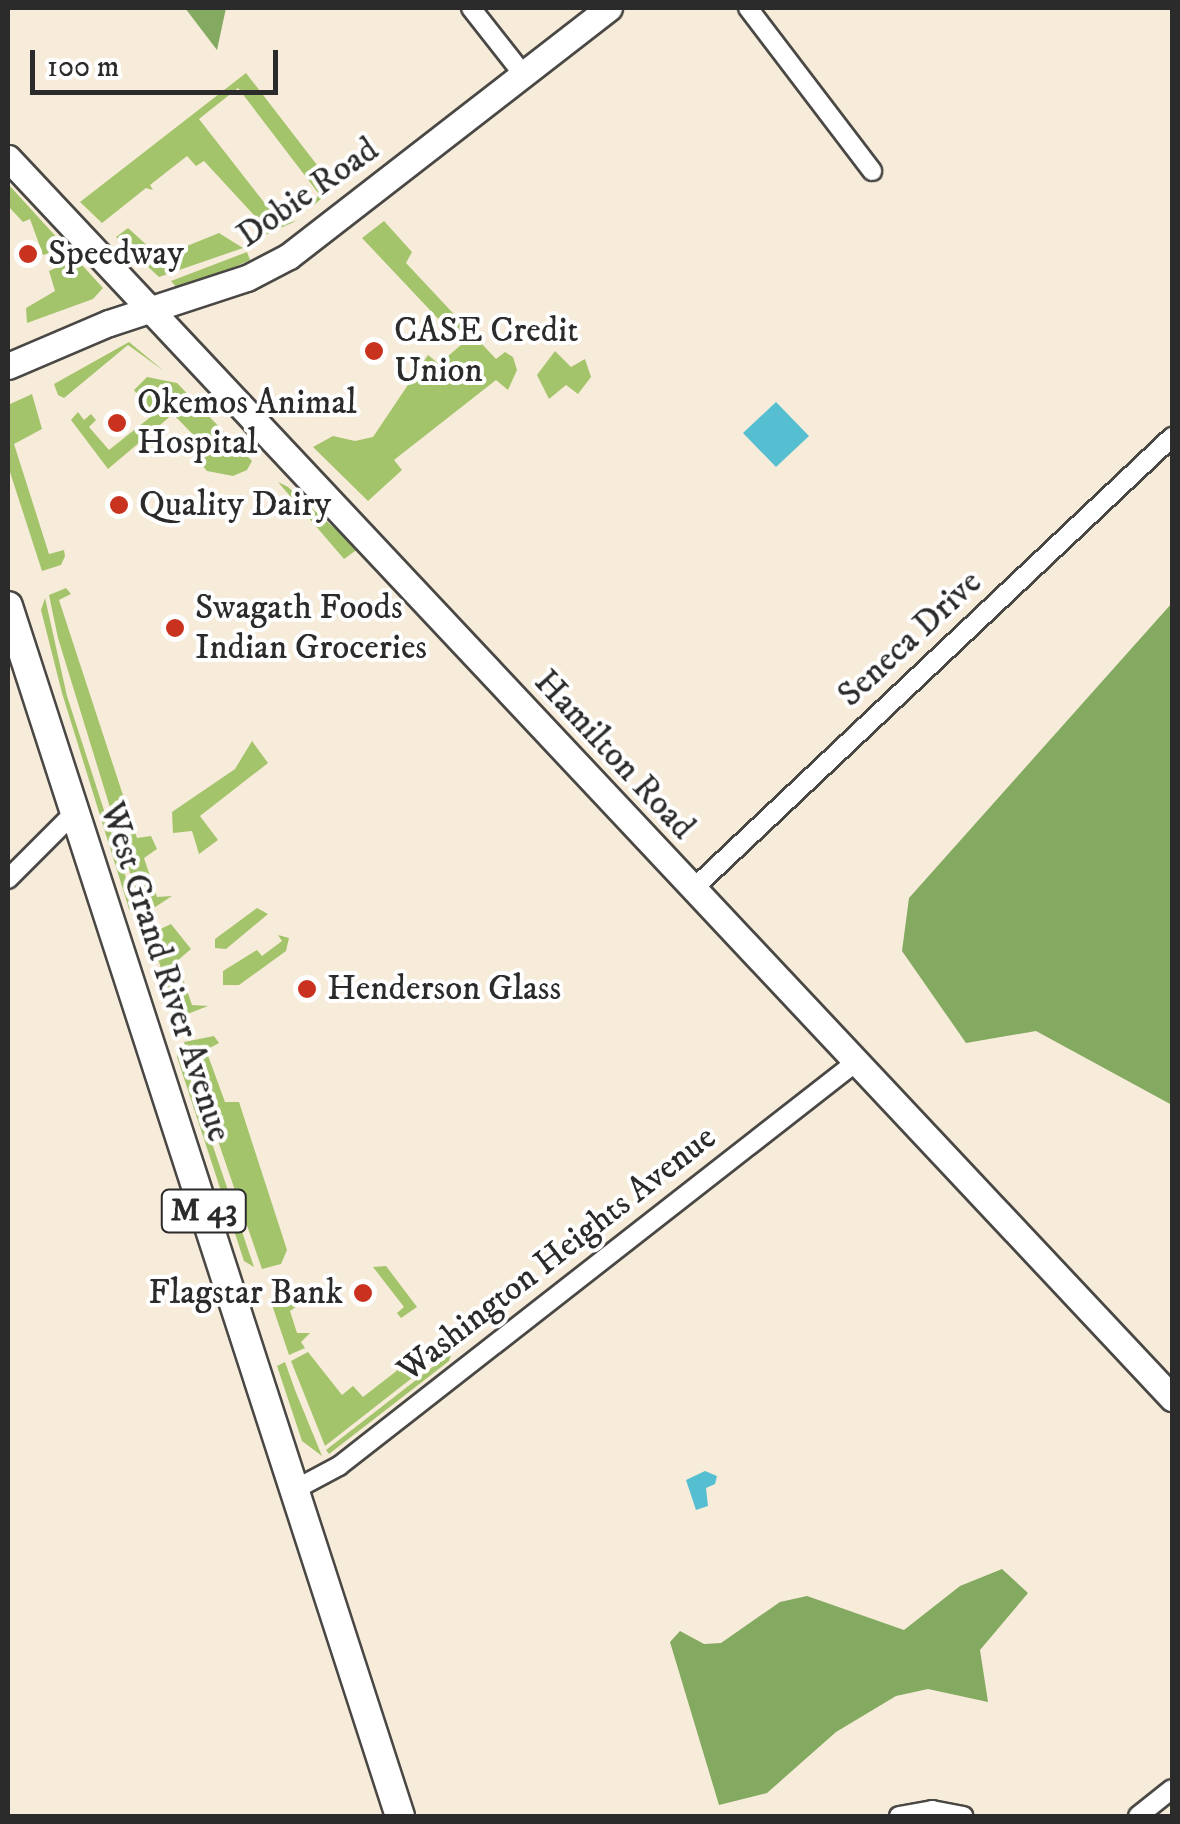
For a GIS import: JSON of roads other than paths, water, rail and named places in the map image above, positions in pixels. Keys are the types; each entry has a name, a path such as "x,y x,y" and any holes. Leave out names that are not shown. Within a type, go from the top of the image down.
{"main road":[{"name":"West Grand River Avenue","path":"8,606 400,1816"}],"street":[{"path":"471,8 523,74"},
{"name":"Dobie Road","path":"8,366 248,278 290,256 609,8"},
{"path":"748,8 872,171"},
{"name":"Hamilton Road","path":"8,158 148,312 1172,1398"},
{"name":"Seneca Drive","path":"692,889 1172,436"},
{"path":"8,879 74,813"},
{"name":"Washington Heights Avenue","path":"294,1490 340,1466 856,1062"},
{"path":"1138,1816 1172,1789"},
{"path":"899,1816 932,1810 963,1816"}],"water":[{"path":"776,402 809,436 776,467 743,433"},
{"path":"705,1471 717,1476 715,1484 706,1488 708,1506 696,1510 686,1480"}],"place":[{"name":"Speedway","path":"28,254"},
{"name":"CASE Credit Union","path":"374,351"},
{"name":"Okemos Animal Hospital","path":"117,423"},
{"name":"Quality Dairy","path":"119,505"},
{"name":"Swagath Foods Indian Groceries","path":"175,628"},
{"name":"Henderson Glass","path":"307,989"},
{"name":"Flagstar Bank","path":"363,1293"}]}
